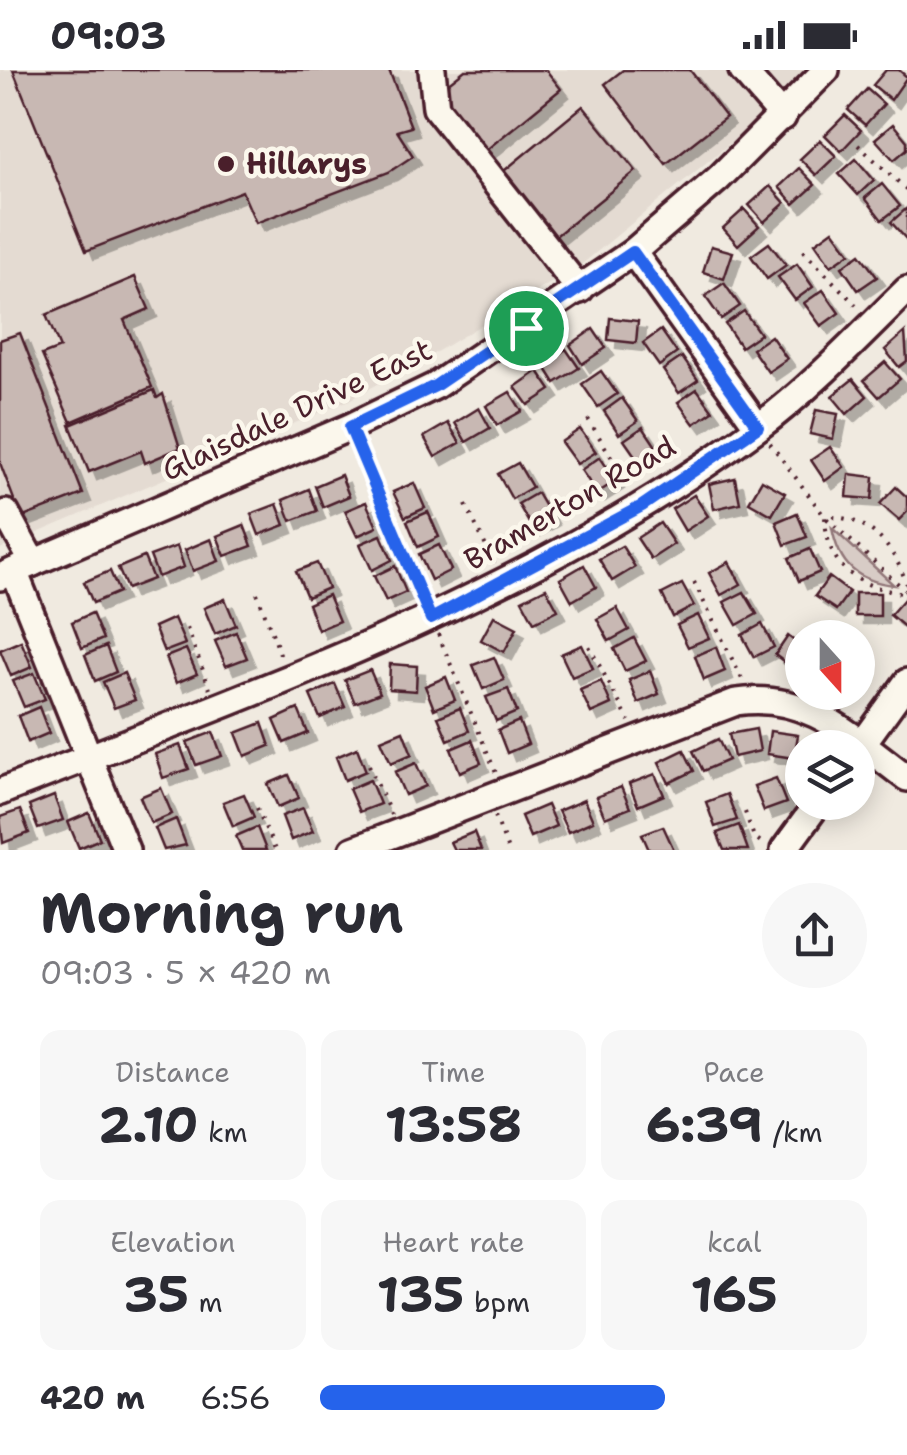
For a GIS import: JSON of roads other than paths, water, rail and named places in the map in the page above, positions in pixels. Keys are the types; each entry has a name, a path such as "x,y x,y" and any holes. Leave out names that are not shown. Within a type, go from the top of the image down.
{"street":[{"path":"432,70 436,108 580,290"},
{"path":"742,70 782,116"},
{"name":"Glaisdale Drive East","path":"16,571 350,427 435,386 633,252 782,116 826,70"},
{"path":"633,252 758,427"},
{"name":"Bramerton Road","path":"0,792 431,619 642,506 758,427 907,290"},
{"path":"6,513 16,571 126,850"},
{"path":"872,730 907,682"},
{"path":"358,849 638,739 752,700 804,706 837,730"},
{"path":"875,757 907,778"},
{"path":"784,850 806,820"}],"place":[{"name":"Hillarys","path":"226,164"}]}
